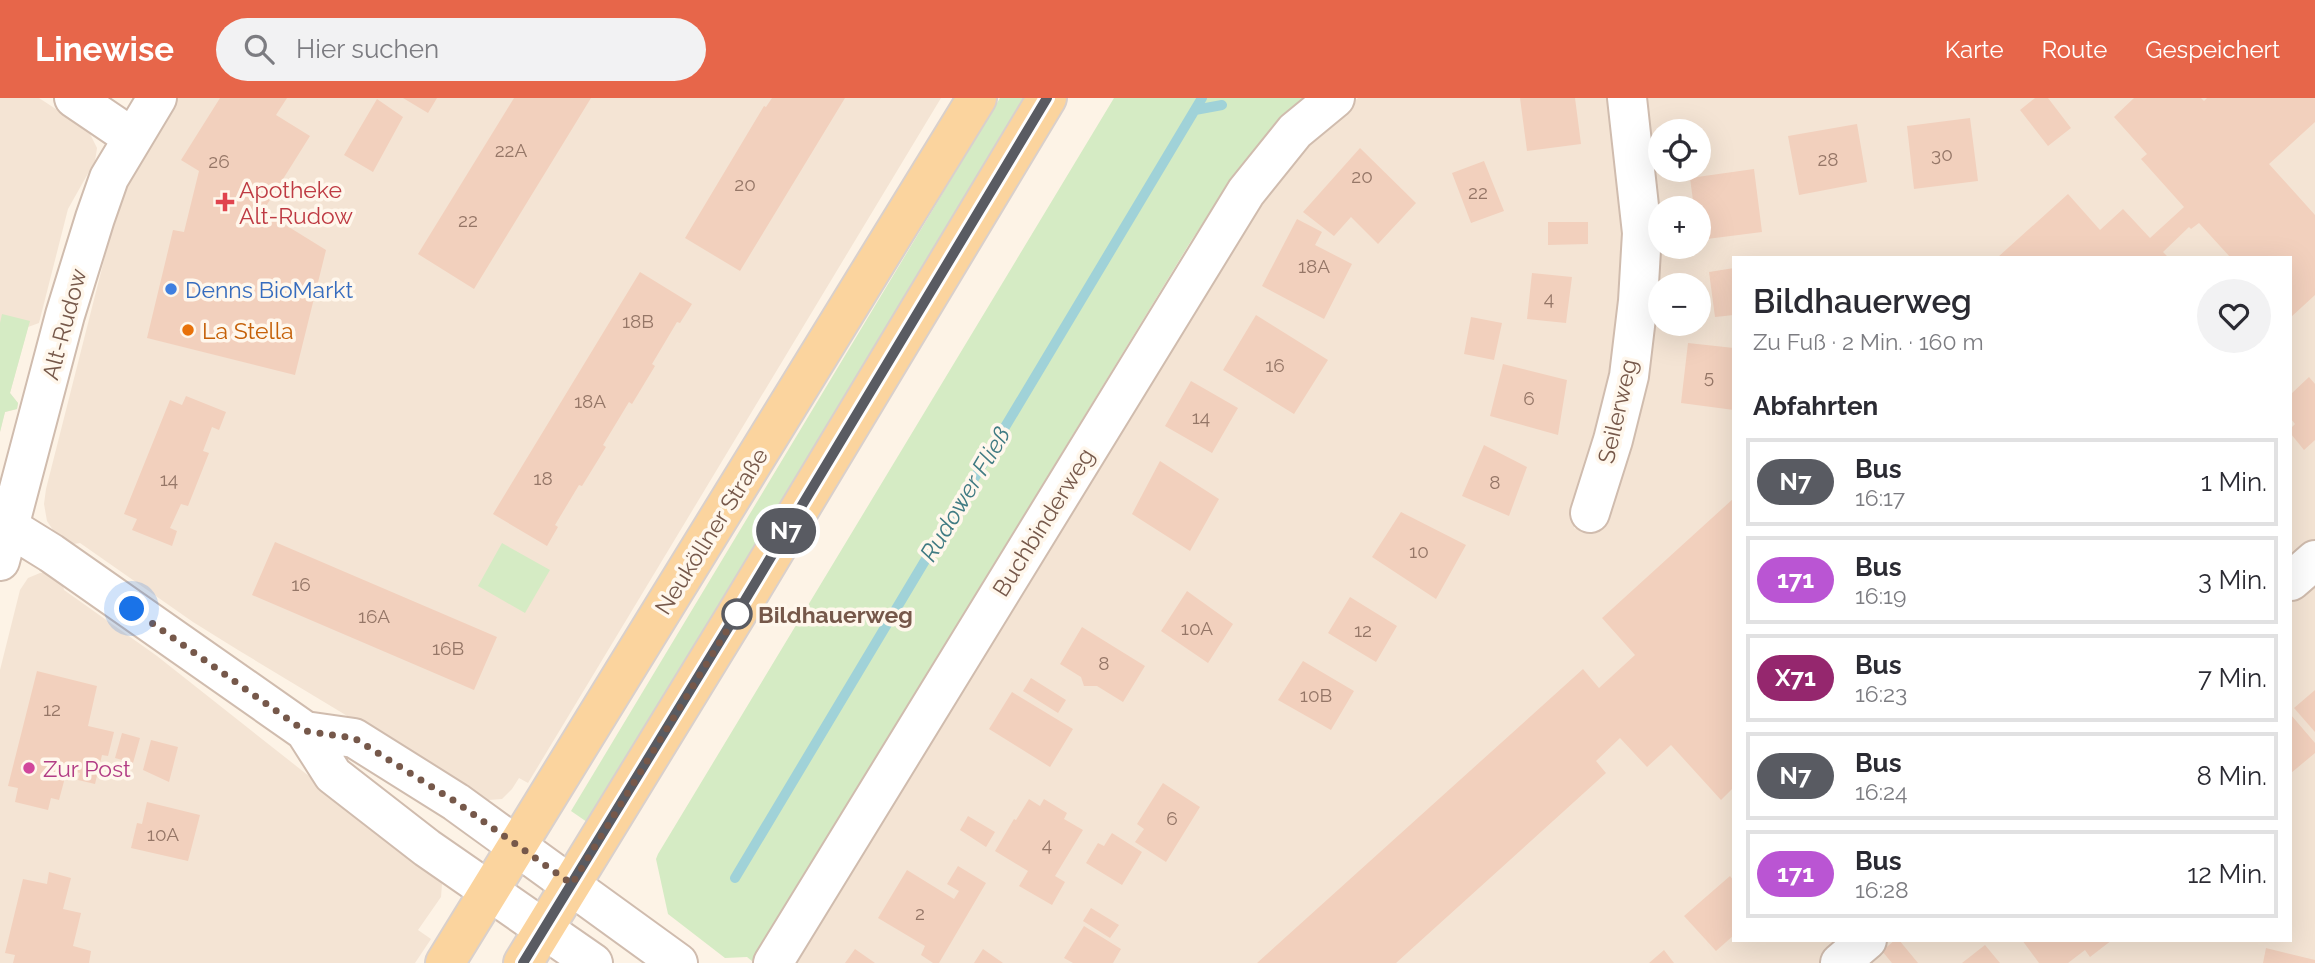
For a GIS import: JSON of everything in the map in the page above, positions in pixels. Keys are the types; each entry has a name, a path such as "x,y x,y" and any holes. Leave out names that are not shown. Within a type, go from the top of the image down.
{"main road":[{"name":"Neuköllner Straße","path":"445,963 977,98"},
{"path":"523,963 1047,98"}],"street":[{"path":"74,98 134,138"},
{"name":"Alt-Rudow","path":"3,538 65,315 109,178 158,98"},
{"name":"Buchbinderweg","path":"773,963 1246,192 1296,131 1335,98"},
{"name":"Seilerweg","path":"1590,513 1613,440 1629,376 1638,301 1642,233 1627,98"},
{"path":"3,538 64,561 305,731 333,775 426,848 593,963"},
{"path":"2292,579 2315,560"},
{"path":"305,731 354,738 456,802 678,963"},
{"path":"1840,963 1865,942"}],"shaded area":[{"path":"0,98 39,98 88,130 97,148 95,161 68,209 39,323 28,327 10,393 18,403 17,409 5,412 0,432"},
{"path":"174,98 941,98 528,783 519,778 502,799 488,800 480,796 238,650 80,543 67,545 47,521 44,504 46,489 121,193"},
{"path":"1358,98 1617,98 1635,234 1625,349 1616,395 1598,462 1574,528 1590,534 1634,394 1643,346 1649,259 1711,259 1711,196 1648,196 1648,241 1636,118 1637,98 2315,98 2315,547 2292,567 2292,256 1732,256 1732,942 1851,942 1826,963 791,963 1245,218 1315,136"},
{"path":"40,573 61,577 64,590 157,656 438,878 442,884 441,897 418,930 431,939 415,963 0,963 0,670 20,590 28,578"},
{"path":"2315,574 2315,963 1856,963 1882,942 2292,942 2292,593"}],"green space":[{"path":"1000,98 1026,98 587,822 571,811"},
{"path":"1114,98 1306,98 1228,185 1191,241 752,961 747,957 725,958 668,914 656,859 658,854"},
{"path":"2,314 30,321 10,393 18,403 17,409 5,412 0,432 0,323"},
{"path":"502,543 550,570 525,613 478,586"}],"building":[{"path":"220,98 287,98 276,115 310,136 263,211 326,250 295,375 147,338 173,230 184,232 199,171 181,160"},
{"path":"403,98 437,98 428,113"},
{"path":"514,98 591,98 474,289 418,254"},
{"path":"772,98 845,98 740,271 685,238 764,106 766,107"},
{"path":"1520,98 1575,98 1581,144 1527,151"},
{"path":"2035,98 2048,98 2071,128 2048,146 2020,110"},
{"path":"2134,98 2201,98 2204,101 2207,98 2315,98 2315,122 2269,164 2315,215 2315,295 2292,316 2292,256 2229,256 2199,223 2191,229 2189,227 2163,252 2167,256 1999,256 2068,194 2100,230 2123,209 2150,238 2184,207 2141,159 2147,154 2114,117"},
{"path":"377,99 403,117 373,172 344,155"},
{"path":"1970,118 1978,181 1914,189 1907,126"},
{"path":"1857,124 1867,182 1799,195 1788,136"},
{"path":"1360,148 1416,203 1378,244 1351,217 1334,236 1303,212"},
{"path":"1484,161 1504,211 1471,223 1452,173"},
{"path":"1754,169 1762,232 1711,238 1711,196 1692,196 1691,182 1711,182 1711,175"},
{"path":"1297,219 1322,232 1315,245 1352,264 1324,319 1262,286"},
{"path":"1548,222 1588,222 1588,244 1548,245"},
{"path":"1732,268 1732,315 1715,317 1709,273"},
{"path":"640,272 692,304 680,323 677,322 652,364 655,366 632,404 629,402 603,445 606,447 555,525 558,527 547,546 493,514"},
{"path":"1532,273 1572,277 1566,323 1527,319"},
{"path":"1256,315 1328,360 1294,414 1223,370"},
{"path":"1471,317 1502,323 1494,360 1464,354"},
{"path":"1688,343 1732,348 1732,410 1681,403"},
{"path":"1503,364 1567,380 1558,435 1490,416"},
{"path":"2309,377 2315,384 2315,440 2304,450 2292,435 2292,427 2295,424 2292,420 2292,393"},
{"path":"1191,381 1238,408 1212,453 1165,426"},
{"path":"186,396 226,412 219,430 212,427 203,451 209,453 188,506 181,504 170,528 177,531 172,546 132,530 137,519 124,514 170,400 182,405"},
{"path":"1484,445 1527,467 1509,516 1462,496"},
{"path":"1160,461 1219,499 1190,551 1132,514"},
{"path":"1732,500 1732,789 1721,800 1671,745 1647,767 1620,738 1596,761 1606,773 1396,963 1257,963 1583,669 1599,688 1635,655 1602,618"},
{"path":"1401,512 1466,545 1436,599 1372,557"},
{"path":"275,542 497,637 474,690 252,595"},
{"path":"1187,591 1233,624 1208,663 1161,631"},
{"path":"1350,597 1397,626 1376,662 1328,633"},
{"path":"1082,627 1145,666 1123,702 1097,686 1084,686 1081,677 1060,664"},
{"path":"1303,661 1354,691 1331,730 1278,700"},
{"path":"37,671 97,686 88,726 114,732 108,756 102,755 95,784 78,780 80,773 67,770 59,800 51,798 48,810 15,802 18,788 8,786"},
{"path":"1031,678 1066,700 1058,713 1023,691"},
{"path":"2315,690 2315,732 2294,708"},
{"path":"1012,692 1073,729 1050,767 989,729"},
{"path":"2292,716 2315,743 2315,753 2292,772"},
{"path":"122,733 140,738 133,763 115,758"},
{"path":"151,740 178,747 169,782 143,770"},
{"path":"1163,783 1200,807 1166,862 1135,842 1144,829 1137,824"},
{"path":"1029,799 1040,806 1044,799 1067,813 1064,819 1083,830 1055,876 1065,882 1052,905 1019,886 1028,871 995,851"},
{"path":"147,802 200,815 188,861 131,848 137,823 142,824"},
{"path":"968,816 995,832 986,847 960,830"},
{"path":"1112,833 1142,852 1122,885 1086,863 1098,843 1104,846"},
{"path":"958,866 986,883 939,963 933,963 921,955 925,946 878,918 907,870 954,899 959,891 947,884"},
{"path":"49,872 71,878 63,909 81,913 73,946 91,951 89,963 13,963 15,955 5,953 23,879 47,884"},
{"path":"1730,876 1732,937 1716,951 1684,916"},
{"path":"1091,908 1119,925 1110,938 1083,921"},
{"path":"1084,926 1121,949 1113,963 1073,963 1064,958"},
{"path":"1893,942 1901,942 1918,963 1892,963 1882,951"},
{"path":"2023,942 2109,942 2090,957 2085,950 2068,963 2039,963"},
{"path":"1985,945 2000,963 1962,963"},
{"path":"2266,948 2315,960 2315,963 2263,963"},
{"path":"855,949 875,963 845,963"},
{"path":"983,949 1003,963 974,963"},
{"path":"1664,950 1674,963 1649,963"}],"waterway":[{"name":"Rudower Fließ","path":"735,878 1202,98"},
{"name":"Rudower Fließ","path":"1195,110 1222,105"}],"bus line":[{"name":"N7","path":"523,963 1047,98"}],"place":[{"name":"Apotheke Alt-Rudow","path":"225,202"},
{"name":"Denns BioMarkt","path":"171,289"},
{"name":"La Stella","path":"188,330"},
{"name":"Bildhauerweg","path":"737,614"},
{"name":"Zur Post","path":"29,768"}],"route":[{"path":"132,609 305,731 354,738 456,802 572,884 737,614"}]}
